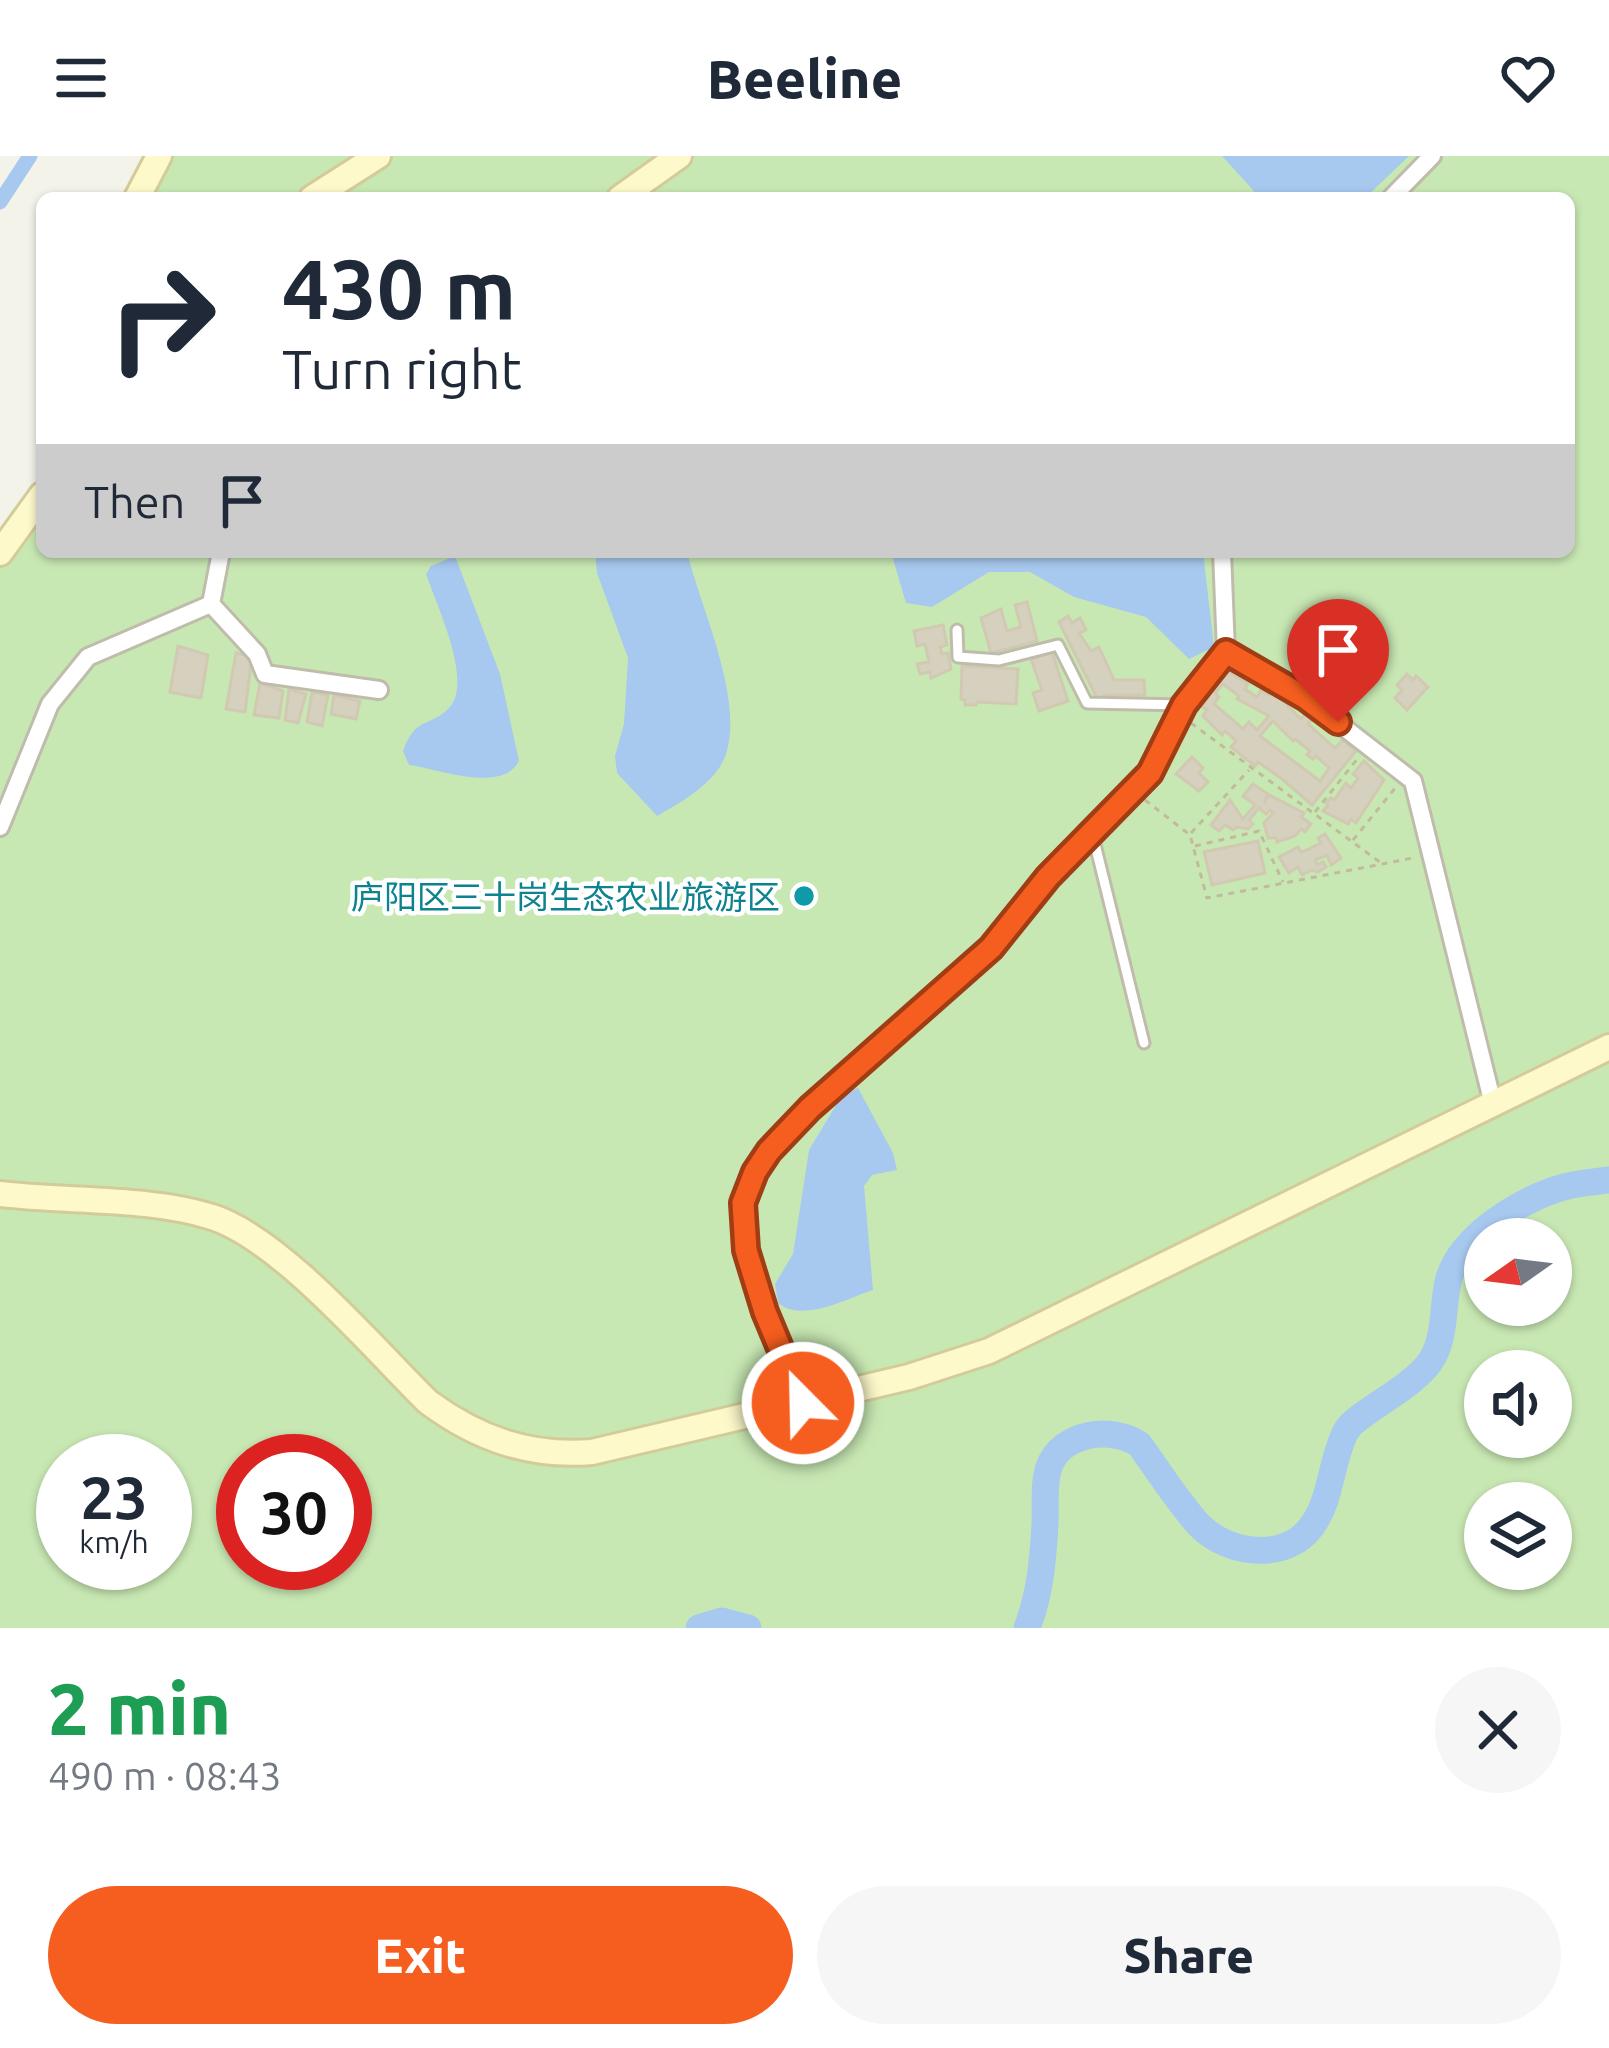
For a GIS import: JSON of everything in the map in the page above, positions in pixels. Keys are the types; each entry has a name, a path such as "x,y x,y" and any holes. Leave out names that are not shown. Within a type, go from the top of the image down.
{"street":[{"path":"140,192 159,156"},
{"path":"321,192 377,156"},
{"path":"628,192 679,156"},
{"path":"1397,192 1432,156"},
{"path":"0,553 36,502"},
{"path":"211,604 220,558"},
{"path":"803,1403 765,1312 746,1250 743,1203 748,1184 781,1138 991,948 1048,877 1163,754 1182,710 1226,652 1222,558"},
{"path":"211,604 256,654 265,674 379,690"},
{"path":"0,827 50,704 88,657 211,604"},
{"path":"1226,652 1306,698 1406,774 1417,790 1493,1104"},
{"path":"0,1194 173,1208 231,1224 280,1257 428,1402 472,1432 544,1453 592,1453 909,1377 989,1351 1609,1047"}],"lane":[{"path":"957,630 958,657 1000,660 1058,645 1087,703 1182,710"},
{"path":"1092,832 1144,1043"}],"path":[{"path":"1182,710 1383,864"},
{"path":"1314,813 1369,745"},
{"path":"1190,835 1251,767"},
{"path":"1352,841 1406,774"},
{"path":"1133,791 1190,835 1208,898 1432,854"},
{"path":"1193,846 1259,831 1283,884"}],"green space":[{"name":"庐阳区三十岗生态农业旅游区","path":"159,156 1609,156 1609,1628 0,1628 0,553 36,503 36,558 1575,558 1575,192 140,192"}],"water":[{"path":"1222,156 1409,156 1371,192 1253,190"},
{"path":"456,558 500,674 519,761 499,776 469,777 409,765 403,751 413,732 442,714 456,696 451,642 426,574 431,566"},
{"path":"596,558 689,558 725,681 730,732 721,764 698,790 657,816 617,773 615,756 624,724 628,658"},
{"path":"893,558 1204,558 1214,647 1189,659 1146,617 1074,597 1030,572 989,572 932,607 906,603"},
{"path":"858,1088 893,1153 897,1170 872,1175 864,1186 873,1290 812,1310 788,1309 778,1303 775,1284 793,1254 809,1150 841,1097"}],"building":[{"path":"1027,602 1037,641 991,653 981,618 1001,609 1007,631 1021,627 1015,605"},
{"path":"1068,616 1072,623 1080,618 1086,630 1079,633 1091,651 1099,647 1114,680 1144,680 1145,695 1106,695 1098,700 1059,622"},
{"path":"943,625 947,645 940,647 942,654 948,653 951,669 931,678 930,672 920,674 917,664 929,662 925,644 917,646 914,631"},
{"path":"178,646 208,655 201,698 170,692"},
{"path":"1052,652 1068,701 1039,711 1033,693 1042,690 1031,659"},
{"path":"236,653 252,656 245,712 226,709"},
{"path":"962,666 1018,669 1016,704 965,705"},
{"path":"1222,667 1248,684 1245,689 1257,697 1261,690 1289,701 1287,705 1301,719 1308,710 1315,716 1308,724 1335,748 1343,740 1356,751 1312,805 1282,779 1231,747 1236,741 1225,731 1222,735 1203,716 1207,710 1195,701","holes":["1223,684 1237,699 1269,716 1257,730 1249,722 1243,729 1214,704 1219,697 1215,693","1273,721 1310,751 1307,755 1316,756 1329,768 1320,781 1260,736"]},
{"path":"1407,674 1428,687 1407,710 1395,698 1402,690 1397,685"},
{"path":"260,683 283,691 279,718 254,715"},
{"path":"289,689 306,694 298,723 285,720"},
{"path":"312,692 328,695 322,726 307,722"},
{"path":"334,695 360,701 356,719 331,714"},
{"path":"1192,757 1208,782 1199,791 1176,774"},
{"path":"1364,761 1384,780 1356,823 1351,819 1348,824 1323,811 1346,783 1351,788 1358,778 1353,774"},
{"path":"1253,784 1268,794 1264,803 1269,795 1304,813 1301,817 1311,824 1305,832 1301,829 1277,842 1268,838 1264,823 1273,813 1259,808 1248,829 1225,825 1219,831 1211,825 1230,800 1243,819 1255,805 1243,796"},
{"path":"1325,834 1341,858 1331,865 1327,855 1315,860 1326,867 1318,872 1302,875 1298,867 1289,873 1279,857 1321,843 1318,838"},
{"path":"1258,841 1265,873 1212,885 1204,852"}],"waterway":[{"path":"0,202 30,156"},
{"path":"1027,1628 1042,1564 1047,1474 1065,1446 1102,1434 1128,1438 1139,1444 1183,1506 1211,1535 1241,1548 1287,1545 1301,1538 1319,1515 1346,1431 1430,1362 1441,1333 1448,1282 1464,1250 1494,1222 1530,1200 1569,1186 1609,1180"},
{"path":"699,1628 722,1621 748,1628"}],"place":[{"name":"庐阳区三十岗生态农业旅游区","path":"804,896"}],"route":[{"path":"803,1403 765,1312 742,1223 748,1184 769,1151 810,1108 991,948 1048,877 1150,773 1184,705 1226,652 1338,722"}]}
